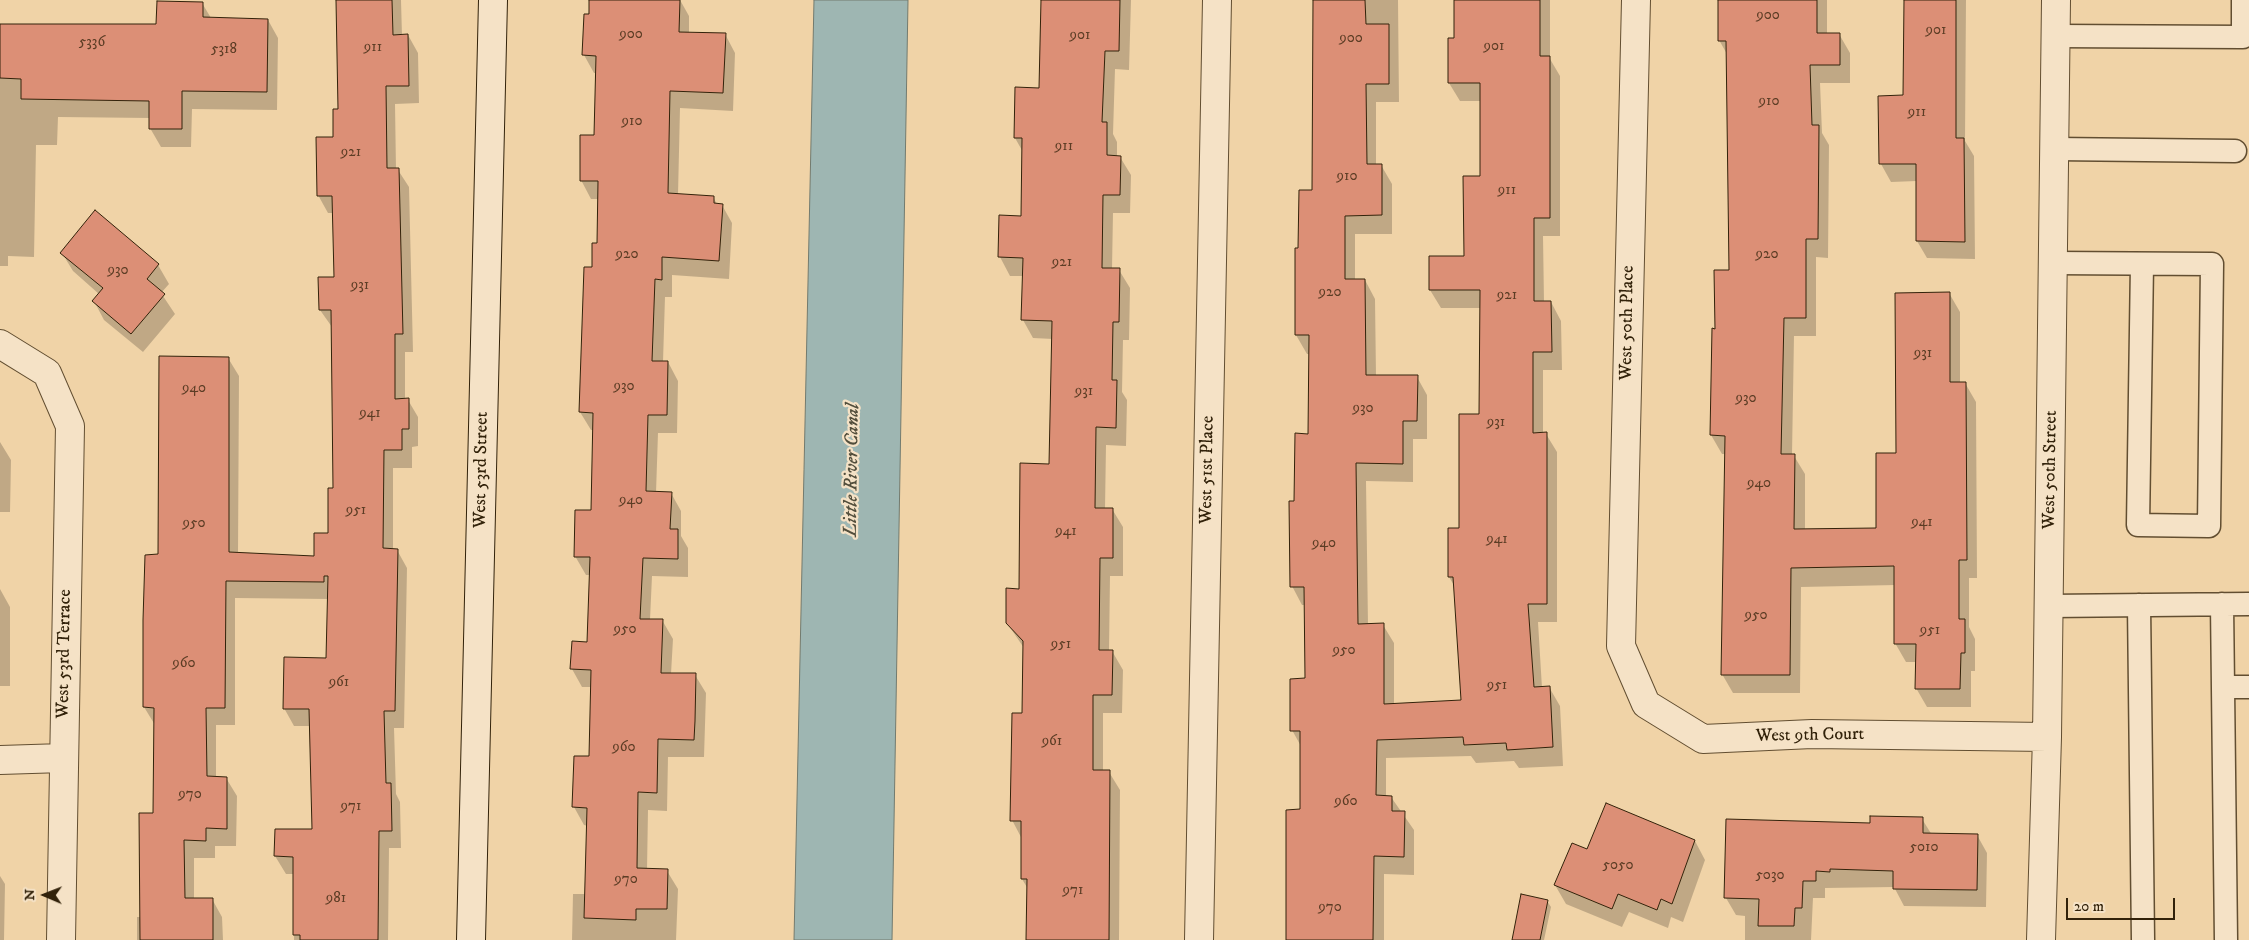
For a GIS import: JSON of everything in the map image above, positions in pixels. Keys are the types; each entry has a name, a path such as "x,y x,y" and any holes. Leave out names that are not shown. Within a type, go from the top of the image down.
{"street":[{"name":"West 53rd Street","path":"471,940 493,0"},
{"name":"West 51st Place","path":"1199,940 1217,0"},
{"name":"West 50th Place","path":"1621,646 1636,0"},
{"name":"West 50th Street","path":"2041,940 2047,737 2056,0"},
{"name":"West 53rd Terrace","path":"0,344 47,373 70,426 61,940"},
{"name":"West 9th Court","path":"1621,646 1646,704 1703,739 1812,734 2047,737"},
{"path":"0,760 64,758"}],"lane":[{"path":"2056,36 2243,37 2243,0"},
{"path":"2055,149 2235,151"},
{"path":"2053,263 2212,264 2209,526 2138,525 2142,264"},
{"path":"2222,604 2226,940"},
{"path":"2049,606 2249,604"},
{"path":"2139,605 2143,940"},
{"path":"2223,687 2249,687"}],"water":[{"name":"Little River Canal","path":"814,0 908,0 892,940 794,940"}],"building":[{"path":"336,0 392,0 393,35 408,34 409,86 386,86 387,168 399,168 403,334 395,334 395,399 409,398 409,429 402,429 402,450 384,450 383,548 398,549 395,711 384,711 386,783 391,783 392,831 379,831 378,940 300,940 300,935 293,935 293,857 274,856 275,829 312,829 309,709 283,709 284,657 326,658 328,576 324,576 324,582 226,581 225,708 206,708 207,776 227,777 227,829 206,828 206,841 184,840 185,898 213,898 213,940 140,940 139,813 153,813 154,708 143,707 143,620 145,555 158,554 159,356 229,357 229,552 314,556 314,533 328,533 328,488 333,488 331,310 319,310 318,277 334,277 332,196 317,196 316,137 333,137 333,109 338,109"},
{"path":"589,0 680,0 679,32 726,33 723,93 670,91 668,193 714,196 714,203 723,204 719,261 662,257 662,280 655,279 652,361 668,361 667,415 648,415 646,491 672,492 670,529 678,529 678,559 643,558 640,619 663,619 661,673 696,673 695,721 694,740 658,739 657,793 638,792 637,868 668,869 667,909 636,909 636,920 584,918 587,808 572,807 574,756 589,756 591,670 570,669 572,641 587,642 590,557 574,557 575,510 591,510 593,413 579,412 584,267 592,267 592,243 597,243 598,181 580,181 580,135 594,135 596,56 582,55 584,14 589,14"},
{"path":"1041,0 1120,0 1119,51 1105,51 1102,122 1107,122 1107,155 1121,156 1120,195 1103,195 1102,268 1120,268 1119,322 1113,322 1112,380 1117,380 1116,428 1096,427 1095,508 1113,508 1113,558 1100,558 1099,650 1113,650 1112,695 1093,695 1093,770 1110,770 1109,940 1026,940 1027,879 1021,879 1021,821 1010,821 1012,713 1022,713 1023,641 1006,623 1006,588 1019,589 1020,463 1049,464 1052,321 1021,320 1023,258 998,257 999,215 1021,216 1022,138 1014,138 1015,87 1039,88"},
{"path":"1313,0 1365,0 1366,24 1389,24 1389,84 1366,84 1367,164 1382,164 1382,215 1345,216 1345,279 1365,279 1366,375 1418,375 1417,421 1403,421 1403,464 1356,463 1358,624 1384,623 1384,704 1461,700 1453,577 1448,577 1448,528 1459,528 1459,414 1479,414 1480,290 1429,290 1429,256 1464,256 1463,176 1480,176 1480,83 1448,83 1448,38 1454,38 1454,0 1540,0 1540,56 1550,56 1550,218 1534,218 1534,301 1551,301 1552,352 1533,352 1533,433 1547,432 1547,604 1528,604 1534,687 1550,686 1553,747 1507,750 1506,743 1464,745 1463,737 1377,740 1376,795 1392,796 1392,811 1405,811 1404,857 1374,856 1373,940 1286,940 1286,810 1300,809 1300,731 1290,731 1290,679 1305,678 1304,587 1290,587 1289,501 1294,501 1295,433 1308,434 1309,335 1295,335 1295,248 1298,248 1299,190 1312,190"},
{"path":"1718,0 1817,0 1817,33 1840,33 1840,65 1810,65 1812,125 1819,125 1818,239 1806,239 1806,318 1784,318 1781,454 1795,454 1794,529 1876,528 1876,453 1896,453 1895,293 1950,292 1950,382 1966,382 1967,560 1959,560 1959,619 1965,619 1965,653 1961,653 1960,689 1915,689 1916,644 1894,644 1894,566 1791,568 1790,675 1721,675 1725,436 1710,435 1712,328 1715,329 1714,270 1729,270 1726,41 1718,41"},
{"path":"1904,0 1956,0 1956,138 1964,138 1965,242 1916,241 1916,164 1879,164 1878,96 1903,95"},
{"path":"157,1 203,2 203,17 268,19 267,92 182,91 182,129 149,129 149,101 21,99 21,79 0,78 0,24 156,24"},
{"path":"95,210 159,264 147,279 165,294 131,334 92,301 103,288 60,253"},
{"path":"1606,803 1695,840 1672,904 1661,899 1657,910 1618,894 1612,909 1554,885 1572,843 1587,849"},
{"path":"1870,816 1923,817 1923,833 1978,834 1977,890 1893,889 1893,871 1830,869 1830,872 1816,871 1816,881 1803,881 1802,908 1795,908 1794,926 1758,926 1759,899 1724,898 1726,819 1870,823"},
{"path":"1521,894 1548,900 1540,940 1512,940"}]}
